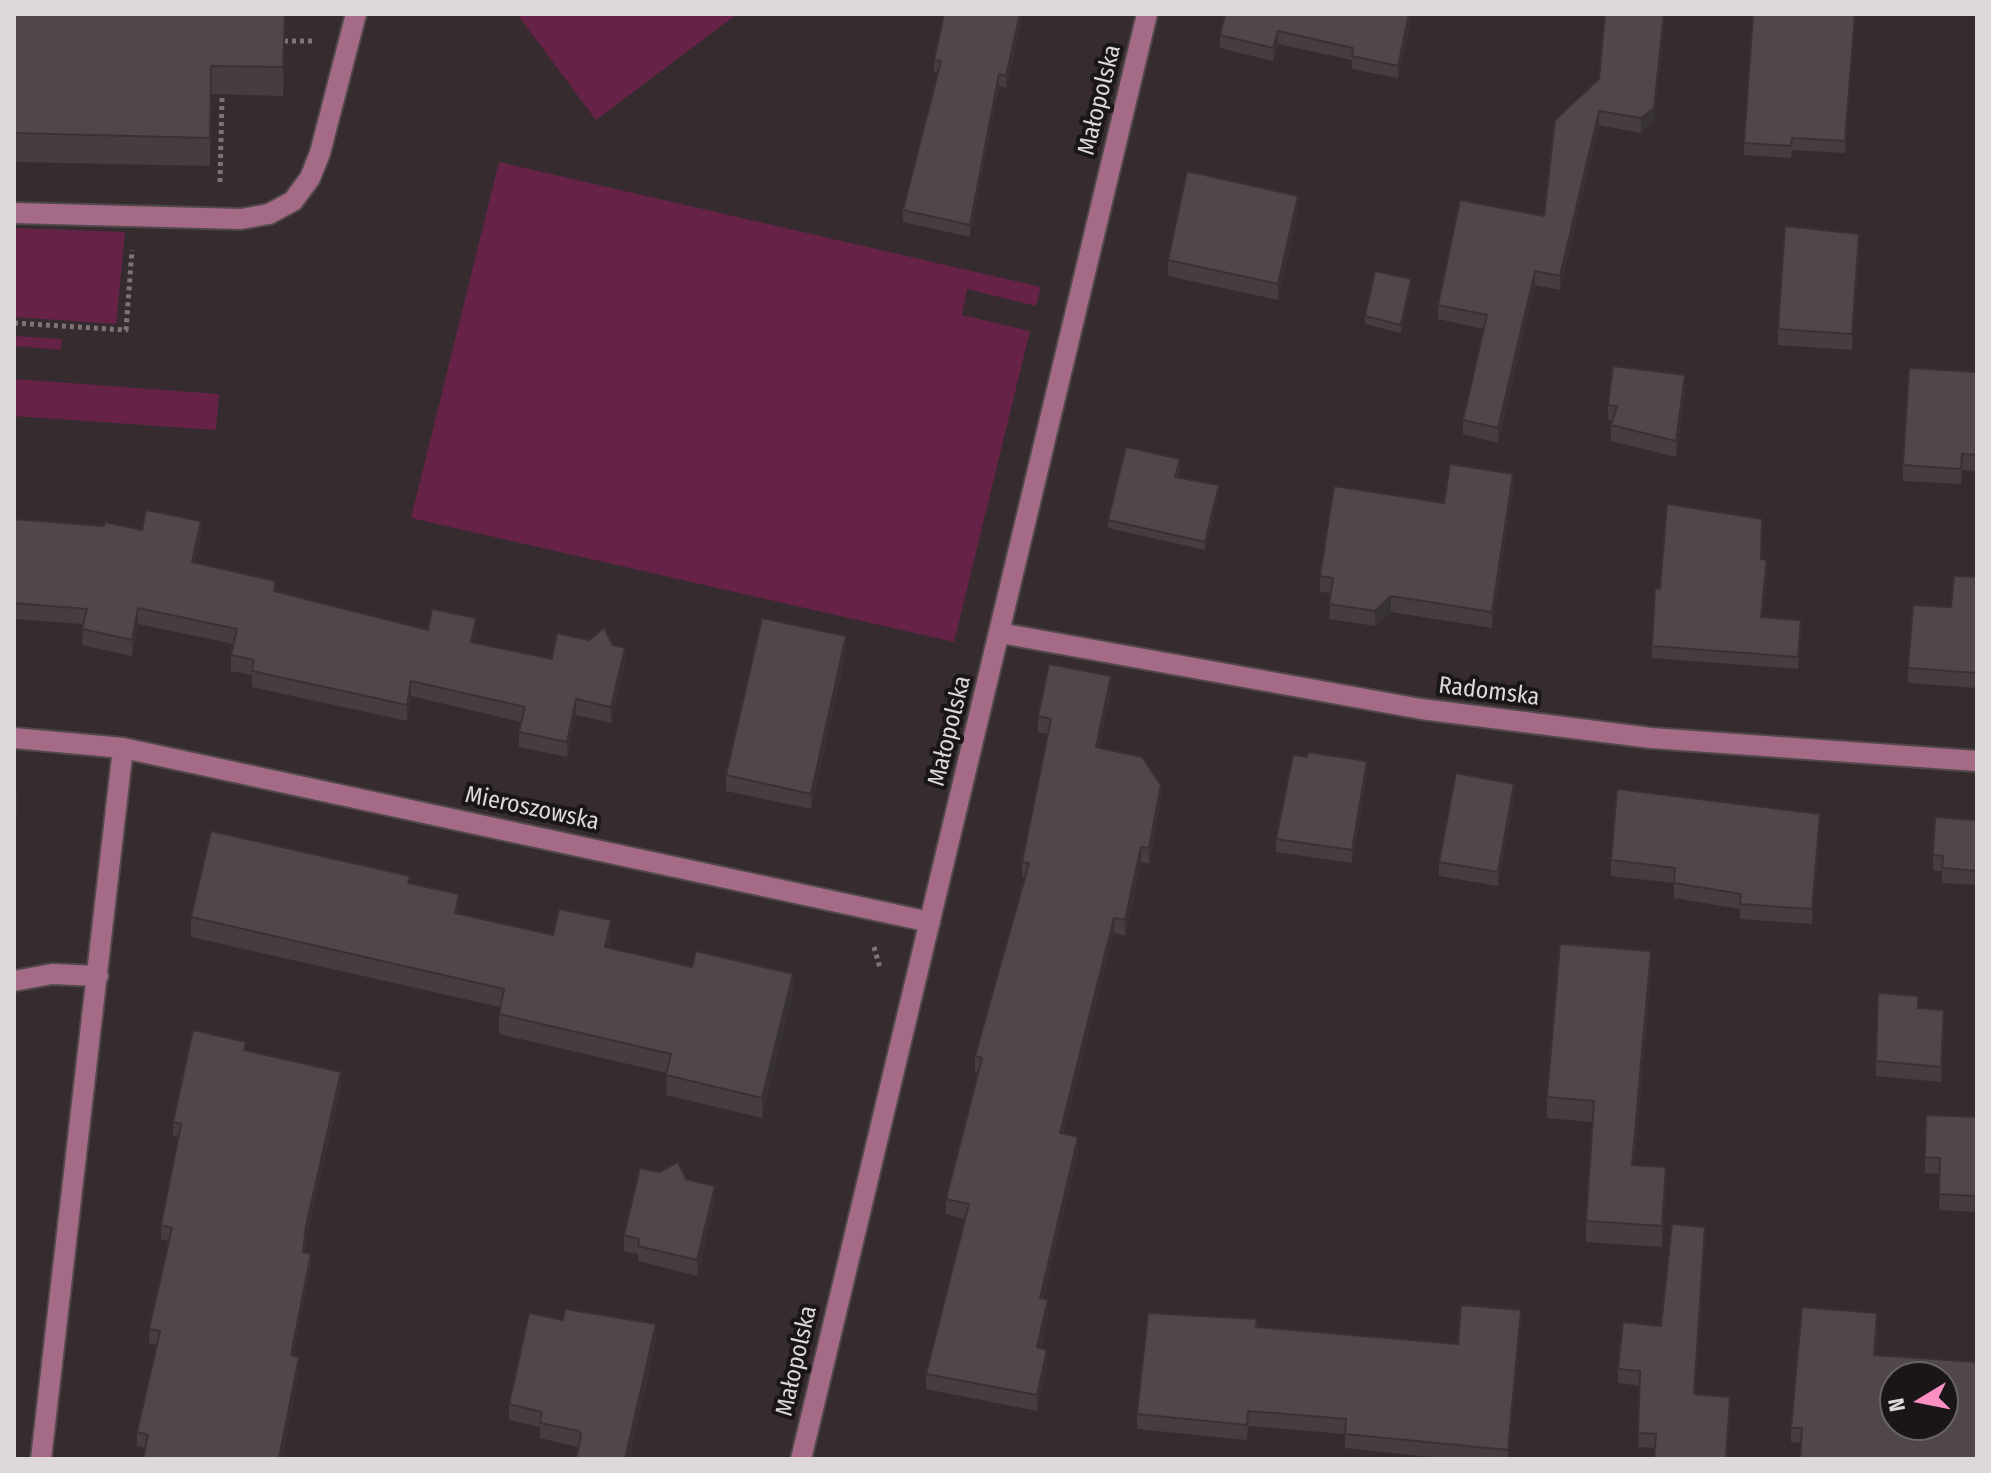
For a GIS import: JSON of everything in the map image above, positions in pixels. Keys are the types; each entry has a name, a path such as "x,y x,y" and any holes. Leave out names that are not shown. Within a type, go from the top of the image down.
{"street":[{"path":"14,213 219,219 269,214 293,201 310,178 356,14"},
{"name":"Małopolska","path":"801,1459 1147,14"},
{"name":"Radomska","path":"1000,633 1451,713 1651,738 1977,761"},
{"name":"Mieroszowska","path":"14,738 123,748 930,922"},
{"path":"41,1459 123,748"},
{"path":"14,981 52,974 98,976"}],"path":[{"path":"219,219 222,98"},
{"path":"14,323 126,330 135,217"}],"shaded area":[{"path":"517,14 737,14 596,120"},
{"path":"499,162 1041,287 1036,306 967,289 962,315 1030,331 954,642 411,518"},
{"path":"14,228 125,232 116,324 14,317"},
{"path":"14,336 62,339 61,350 14,346"},
{"path":"14,379 219,394 216,430 14,416"}],"building":[{"path":"14,14 285,14 283,67 211,66 210,138 14,133"},
{"path":"944,14 1020,14 1006,76 999,74 970,225 903,210 941,61 934,60"},
{"path":"1225,14 1409,14 1398,66 1352,56 1353,48 1278,31 1273,48 1220,35"},
{"path":"1605,14 1664,14 1654,108 1641,118 1599,111 1560,276 1535,271 1498,428 1463,420 1487,315 1438,305 1460,200 1544,216 1555,120 1599,79"},
{"path":"1753,14 1855,14 1845,141 1792,138 1791,146 1744,143"},
{"path":"1187,171 1298,196 1278,284 1168,260"},
{"path":"1785,226 1859,234 1852,334 1778,329"},
{"path":"1375,271 1411,279 1401,325 1365,316"},
{"path":"1613,366 1685,375 1676,441 1611,425 1617,406 1608,405"},
{"path":"1909,368 1977,372 1977,455 1962,454 1961,469 1903,465"},
{"path":"1126,447 1180,459 1175,477 1219,485 1205,542 1108,520"},
{"path":"1450,464 1513,474 1492,612 1391,596 1375,611 1329,604 1333,578 1320,576 1334,486 1444,503"},
{"path":"1667,504 1762,519 1761,559 1767,560 1761,617 1801,620 1798,657 1652,646 1655,588 1660,589"},
{"path":"146,510 201,521 192,562 275,581 274,591 428,630 432,609 476,618 471,642 552,659 557,633 589,640 604,628 613,645 625,648 611,707 576,699 567,742 519,732 525,707 411,681 407,705 252,671 254,660 231,655 237,629 138,608 132,640 82,629 87,609 14,603 14,519 104,526 105,522 142,530"},
{"path":"1954,576 1977,577 1977,673 1908,668 1913,605 1951,607"},
{"path":"762,618 846,636 811,794 726,775"},
{"path":"1049,664 1111,676 1096,747 1142,757 1161,785 1149,848 1141,847 1125,920 1114,918 1060,1133 1078,1137 1040,1298 1048,1300 1037,1347 1047,1350 1037,1395 926,1374 969,1204 946,1199 982,1058 975,1056 1029,863 1022,862 1051,719 1038,716"},
{"path":"1308,752 1367,761 1352,850 1276,839 1293,755 1307,757"},
{"path":"1456,773 1514,784 1498,872 1439,862"},
{"path":"1617,789 1820,814 1812,909 1740,904 1741,894 1674,883 1675,868 1611,860"},
{"path":"14,792 17,793 14,837"},
{"path":"1935,817 1977,820 1977,871 1942,868 1943,856 1933,855"},
{"path":"211,831 410,876 408,883 459,894 455,913 553,935 559,909 611,920 605,947 692,967 696,951 793,974 762,1098 666,1075 671,1054 499,1014 504,989 191,917"},
{"path":"1560,944 1651,951 1632,1165 1666,1167 1662,1226 1586,1221 1594,1101 1547,1097"},
{"path":"1878,993 1918,996 1918,1008 1944,1010 1941,1067 1876,1061"},
{"path":"193,1030 246,1042 244,1050 341,1072 306,1226 303,1252 311,1254 291,1355 299,1357 279,1458 282,1459 143,1459 148,1435 137,1432 160,1331 149,1329 172,1228 161,1225 181,1124 173,1122"},
{"path":"1926,1115 1977,1117 1977,1196 1939,1194 1940,1158 1925,1157"},
{"path":"678,1162 686,1179 715,1186 697,1260 638,1246 639,1239 624,1235 640,1168 659,1172"},
{"path":"1672,1224 1705,1227 1694,1394 1730,1397 1726,1459 1654,1459 1656,1434 1638,1433 1640,1371 1618,1369 1623,1322 1661,1326"},
{"path":"1461,1305 1521,1310 1508,1450 1345,1434 1346,1419 1248,1411 1247,1425 1137,1414 1148,1313 1257,1319 1256,1327 1458,1344"},
{"path":"1802,1307 1877,1313 1874,1355 1977,1362 1977,1459 1800,1459 1802,1428 1791,1428"},
{"path":"565,1309 656,1324 625,1459 576,1459 581,1435 579,1431 540,1423 542,1412 509,1404 529,1313 563,1320"}]}
